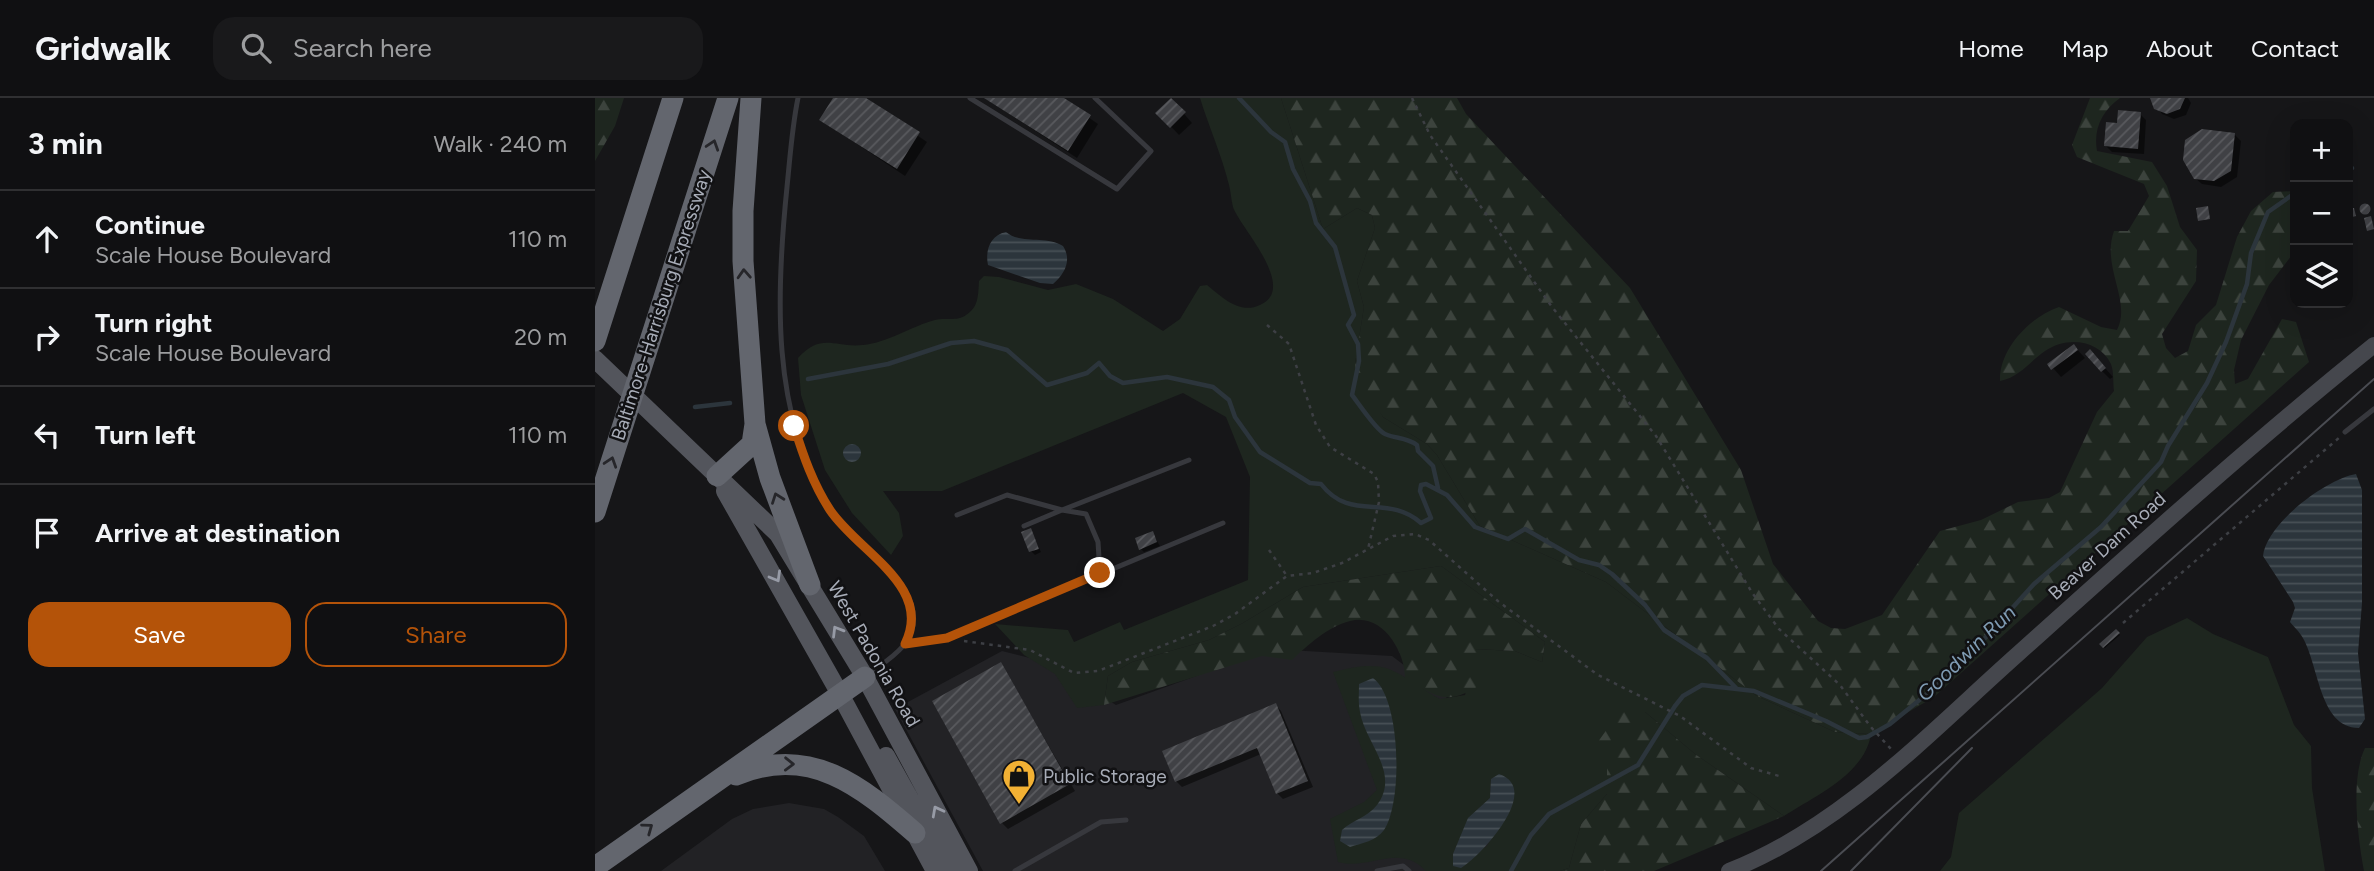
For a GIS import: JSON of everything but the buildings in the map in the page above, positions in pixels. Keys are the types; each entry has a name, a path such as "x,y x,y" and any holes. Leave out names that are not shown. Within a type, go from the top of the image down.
{"highway":[{"path":"608,302 657,98"},
{"path":"595,340 673,98"},
{"name":"Baltimore-Harrisburg Expressway","path":"595,512 728,98"},
{"path":"751,98 743,249 755,424 770,478 810,585"},
{"path":"717,476 752,444 755,424"},
{"path":"595,867 701,789 865,677"},
{"path":"701,789 755,767 801,764 827,771 846,781 915,833"}],"main road":[{"name":"Beaver Dam Road","path":"1729,871 1791,841 1857,795 2212,482 2374,345"},
{"name":"West Padonia Road","path":"595,359 778,534 865,677 969,871"},
{"name":"West Padonia Road","path":"717,476 841,694 935,871"},
{"path":"841,694 862,718 907,790 950,871"}],"lane":[{"path":"799,98 781,260 782,355 787,392 805,459 830,510 871,556 890,572 910,600 913,629 905,644 895,656 865,677"},
{"path":"970,98 1117,189 1151,151 1095,98"},
{"path":"2345,432 2374,409"},
{"path":"1024,526 1189,460"},
{"path":"957,516 1007,495 1086,514 1098,542 1100,573"},
{"path":"905,644 947,638 1223,523"},
{"path":"1015,871 1101,822 1126,820"},
{"path":"1377,871 1403,866 1409,871"}],"path":[{"path":"1412,98 1430,135 1552,307 1656,436 1753,594 1779,629 1840,685 1886,743"},
{"path":"1267,325 1289,344 1324,438 1336,453 1374,474 1380,489 1380,502 1368,549"},
{"path":"2123,623 2345,432"},
{"path":"947,638 1030,650 1074,673 1085,674 1213,626 1235,614 1287,576 1313,573 1405,533 1423,536 1499,602 1582,664 1610,682 1680,716 1751,768 1779,776"},
{"path":"1269,550 1287,576"}],"shaded area":[{"path":"1006,232 1019,238 1049,241 1063,246 1067,262 1064,271 1053,284 1040,283 988,265 987,254 992,240"},
{"path":"852,444 858,447 861,453 858,459 852,462 846,459 843,453 846,447"},
{"path":"2356,474 2362,490 2362,603 2358,653 2365,719 2359,728 2345,725 2327,705 2307,646 2290,622 2295,608 2293,602 2263,556 2275,530 2299,505 2329,484"},
{"path":"1271,649 1392,656 1554,779 1482,871 983,871 895,709 1002,651 1046,662 1116,705"},
{"path":"1373,678 1382,689 1394,727 1394,797 1390,816 1381,834 1350,847 1340,841 1342,830 1377,805 1385,781 1379,758 1359,709 1359,684"},
{"path":"1499,774 1511,782 1514,793 1512,807 1482,850 1461,868 1453,866 1453,854 1468,818 1490,798 1491,779"},
{"path":"789,803 824,809 838,817 864,836 885,871 661,871 732,819 753,809"}],"green space":[{"path":"595,98 624,98 615,126 595,161"},
{"path":"1200,98 1281,98 1323,229 1357,208 1372,215 1375,228 1357,281 1364,307 1355,364 1383,417 1427,444 1437,455 1480,526 1606,582 1757,696 1835,732 1871,734 1867,748 1849,772 1824,792 1784,816 1695,754 1645,712 1607,766 1607,794 1581,824 1569,868 1560,871 1426,871 1405,859 1350,864 1338,862 1330,819 1364,802 1377,790 1333,672 1367,666 1390,669 1440,699 1465,695 1475,649 1515,651 1542,662 1545,642 1441,566 1303,587 1209,640 1132,662 1108,676 1104,705 1077,708 1055,674 1024,655 995,624 1068,630 1074,642 1120,622 1124,630 1248,580 1250,477 1226,417 1183,393 942,491 883,491 899,513 903,536 891,555 852,513 825,470 801,395 798,358 806,350 821,343 872,344 935,320 962,317 976,304 979,281 984,276 999,277 1048,290 1076,284 1113,299 1163,331 1180,319 1200,286 1207,285 1238,306 1245,308 1260,305 1270,297 1273,285 1270,272 1233,207 1226,174","holes":["1491,779 1495,833 1486,847 1453,854 1476,811 1490,798"]},
{"path":"1281,98 1457,98 1466,114 1630,288 1741,470 1773,564 1818,621 1831,628 1845,629 1882,615 1940,531 1981,520 2018,502 2049,498 2060,492 2097,412 2114,391 2112,367 2106,356 2099,349 2081,342 2053,346 2019,373 2000,381 2001,369 2011,346 2027,326 2048,312 2059,307 2101,327 2117,330 2121,319 2111,244 2114,231 2128,231 2149,196 2144,184 2077,157 2072,145 2090,98 2120,98 2100,121 2096,135 2097,151 2152,162 2167,186 2180,227 2197,250 2196,281 2162,334 2166,348 2175,358 2188,351 2196,325 2216,305 2237,237 2251,211 2273,192 2290,191 2290,258 2269,285 2241,340 2234,370 2235,384 2248,379 2282,319 2296,322 2309,362 1934,697 1871,734 1835,732 1757,696 1606,582 1480,526 1437,455 1427,444 1383,417 1357,377 1355,364 1364,307 1357,281 1375,228 1372,215 1357,208 1323,229"},
{"path":"1441,566 1545,642 1542,662 1515,651 1476,649 1485,682 1462,694 1445,697 1405,679 1401,657 1390,636 1382,628 1372,622 1350,621 1326,632 1292,660 1262,656 1104,705 1108,676 1132,662 1209,640 1303,587"},
{"path":"2187,618 2213,634 2268,657 2294,725 2311,746 2312,788 2325,871 1940,871 1951,857 1959,813 2102,688 2147,637"},
{"path":"1620,711 1645,712 1695,754 1784,816 1654,871 1560,871 1569,868 1581,824 1607,794 1607,766 1595,746"},
{"path":"2365,748 2374,748 2374,871 2364,871 2358,826 2358,776"}],"waterway":[{"path":"1239,98 1271,132 1285,142 1293,169 1310,201 1316,223 1335,247 1354,315 1348,325 1358,344 1359,361 1352,395 1381,432 1417,445 1418,451 1433,466 1438,488"},
{"name":"Goodwin Run","path":"1511,871 1531,835 1549,814 1638,765 1675,706 1683,696 1702,685 1754,691 1859,738 1867,737 1890,724 1928,693 1967,658 2034,584 2101,527 2161,462 2207,383 2226,342 2247,284 2251,253 2268,212 2290,197"},
{"path":"808,379 888,364 951,343 974,341 1007,350 1047,385 1087,373 1099,363 1110,376 1123,383 1167,377 1213,387 1229,400 1235,417 1260,452 1310,483 1321,484 1344,502 1395,510 1408,514 1421,523 1431,518 1420,491 1421,485 1426,484 1447,495 1475,527 1508,539 1525,529 1579,560 1599,565 1645,605 1664,630 1707,658 1737,689"},
{"path":"695,407 730,403"}],"tram line":[{"path":"1821,871 2374,379"},
{"path":"1851,871 1972,748"}],"place":[{"name":"Public Storage","path":"1019,806"}],"route":[{"path":"794,426 816,486 830,510 871,556 890,572 910,600 913,629 905,644 920,645 947,638 1100,573"}]}
